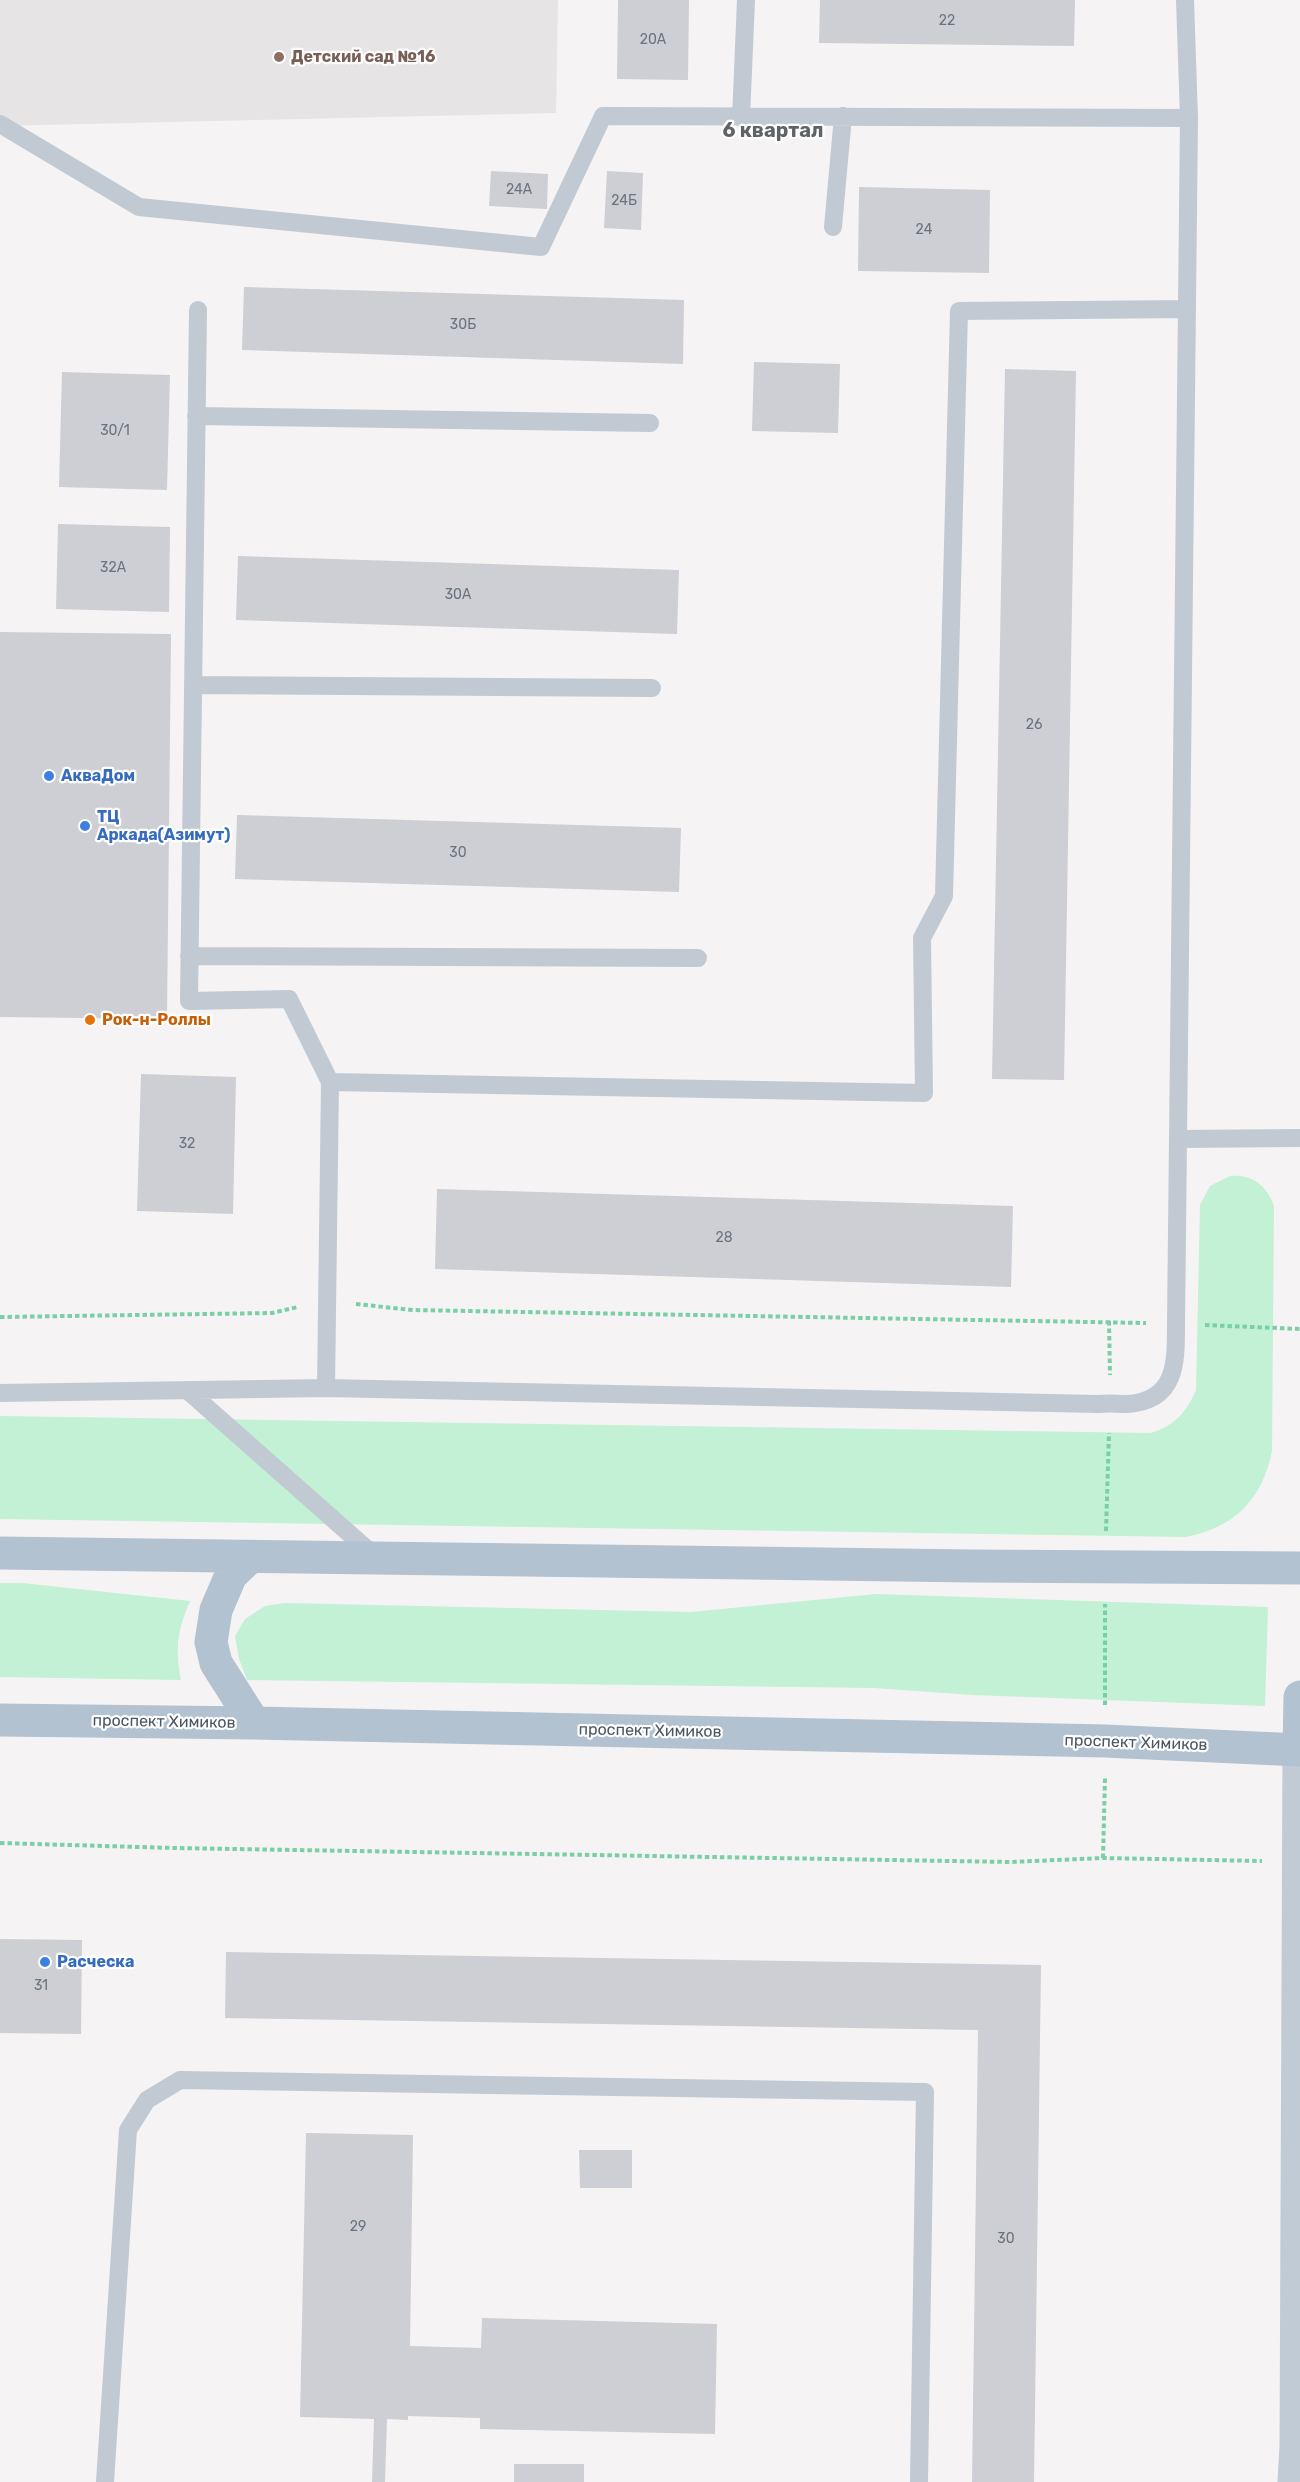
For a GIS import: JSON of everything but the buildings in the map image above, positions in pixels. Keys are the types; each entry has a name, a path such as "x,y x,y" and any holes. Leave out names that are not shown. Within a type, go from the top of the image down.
{"main road":[{"path":"0,1553 1300,1568"},
{"path":"250,1557 231,1575 216,1610 211,1642 216,1663 254,1723"},
{"path":"1294,2482 1298,2446 1297,1863 1300,1697"},
{"name":"проспект Химиков","path":"0,1720 1094,1740 1300,1750"}],"lane":[{"path":"741,118 746,0"},
{"path":"0,1393 326,1388 1129,1404 1150,1399 1167,1386 1176,1364 1189,118 1185,0"},
{"path":"0,124 139,207 541,246 603,116 1189,118"},
{"path":"833,227 843,116"},
{"path":"330,1082 924,1093 922,939 944,896 959,311 1187,309"},
{"path":"198,310 189,1001 290,999 330,1082 326,1388"},
{"path":"196,416 650,423"},
{"path":"193,685 652,688"},
{"path":"189,956 698,958"},
{"path":"1178,1139 1300,1138"},
{"path":"187,1390 378,1558"},
{"path":"105,2482 128,2130 147,2100 180,2080 925,2092 919,2482"}],"path":[{"path":"0,1317 272,1312 327,1301 412,1310 1109,1322"},
{"path":"0,1843 975,1861 1103,1858 1297,1863"}],"shaded area":[{"name":"Детский сад №16","path":"0,0 558,0 556,113 0,126"}],"green space":[{"path":"1230,1176 1246,1177 1258,1183 1263,1187 1274,1206 1272,1451 1261,1484 1244,1509 1219,1526 1186,1537 0,1519 0,1416 1151,1433 1167,1426 1179,1417 1189,1405 1196,1390 1200,1205 1210,1186"},
{"path":"0,1583 22,1583 190,1601 178,1640 181,1680 0,1677"},
{"path":"876,1594 1268,1607 1265,1706 973,1695 874,1688 247,1680 239,1659 235,1636 245,1619 265,1606 285,1603 691,1612"}],"place":[{"name":"Детский сад №16","path":"279,57"},
{"name":"АкваДом","path":"49,776"},
{"name":"ТЦ Аркада(Азимут)","path":"85,826"},
{"name":"Рок-н-Роллы","path":"90,1020"},
{"name":"Расческа","path":"45,1962"}],"district":[{"name":"6 квартал","path":"773,131"}]}
